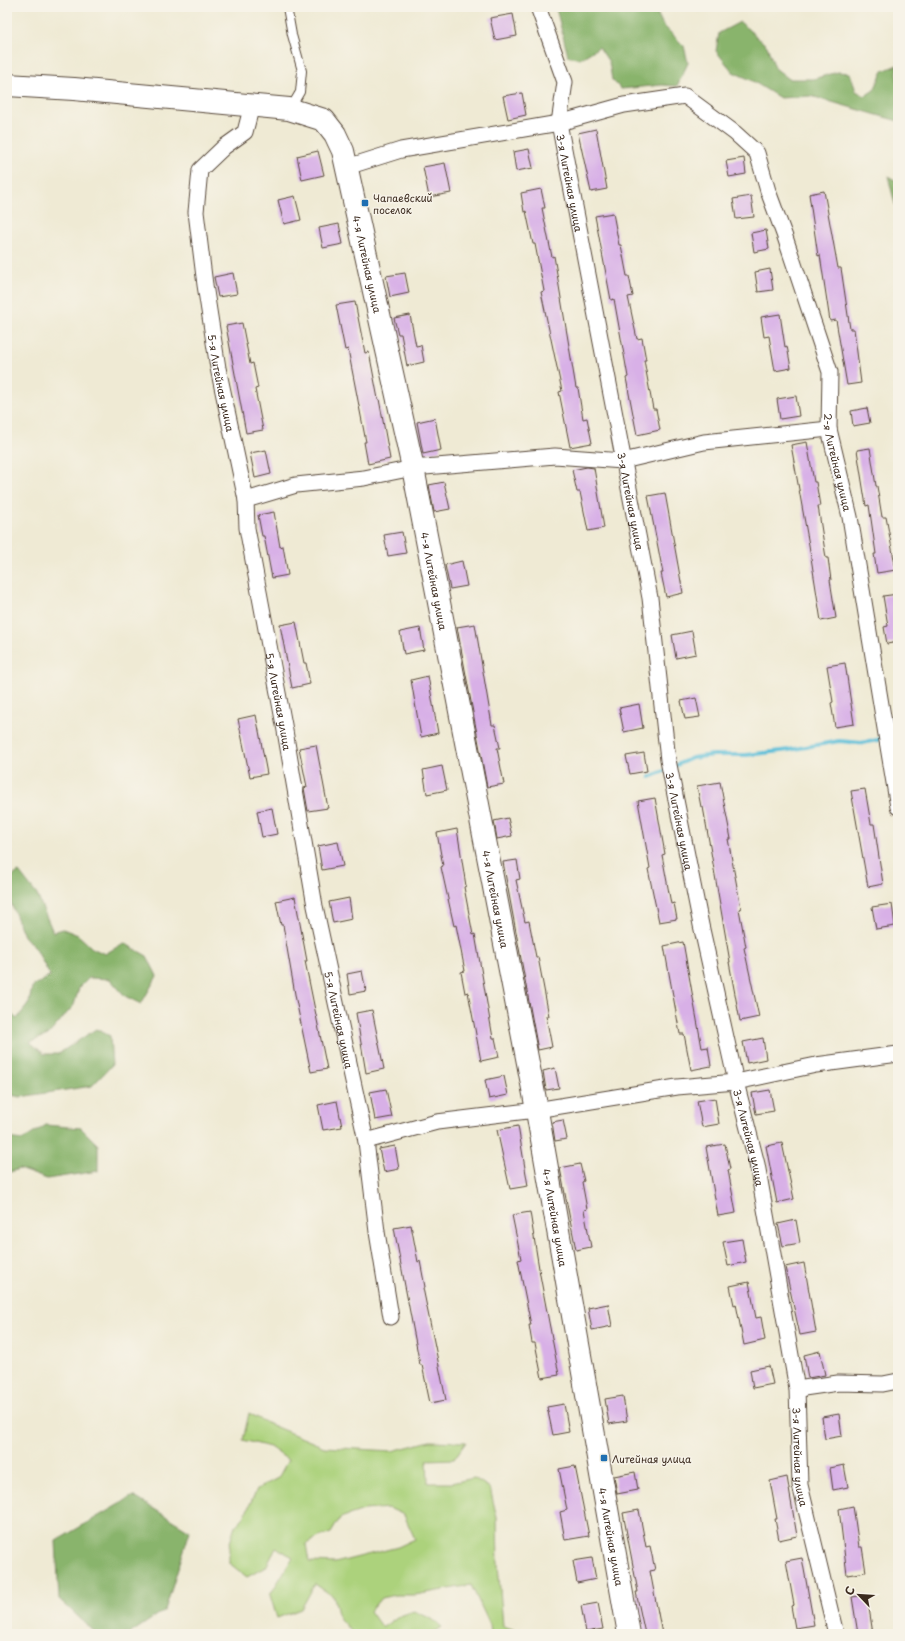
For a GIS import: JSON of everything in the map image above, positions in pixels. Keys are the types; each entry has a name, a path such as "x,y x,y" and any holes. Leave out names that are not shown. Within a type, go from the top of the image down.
{"street":[{"name":"3-я Литейная улица","path":"538,7 565,82 559,123 650,598 668,760 701,925 736,1082 757,1164 798,1390 800,1485 836,1634"},
{"name":"4-я Литейная улица","path":"7,85 74,89 289,109 324,120 335,134 343,151 413,468 536,1110 630,1634"},
{"name":"2-я Литейная улица","path":"347,167 401,150 559,123 624,105 685,96 736,133 757,153 768,191 830,372 828,429 850,517 898,807"},
{"name":"5-я Литейная улица","path":"252,105 244,132 224,147 200,170 196,212 205,285 218,368 246,500 248,528 315,906 366,1141 377,1232 391,1317"},
{"path":"246,500 296,485 364,478 413,468 555,456 623,461 704,442 828,429"},
{"path":"366,1141 438,1122 536,1110 677,1087 736,1082 816,1065 898,1054"},
{"path":"798,1390 838,1383 883,1384 898,1381"}],"lane":[{"path":"288,7 292,35 302,70 300,92 289,109"}],"green space":[{"path":"554,7 654,7 663,25 684,46 688,63 677,86 662,85 621,89 612,80 609,62 599,47 580,59 568,56 557,12"},
{"path":"740,22 767,46 775,68 789,79 813,79 838,72 850,73 856,91 865,96 874,90 883,71 897,65 898,121 811,96 780,98 751,80 733,72 716,51 719,33"},
{"path":"888,176 898,182 898,208 895,204"},
{"path":"19,872 37,895 53,932 63,929 78,935 92,948 105,954 124,943 147,956 157,976 141,1004 125,996 110,979 89,978 79,988 74,1005 48,1035 30,1042 44,1054 58,1054 96,1029 110,1036 112,1065 92,1086 20,1097 7,1094 7,1010 17,1019 29,1003 32,987 50,976 36,949 24,936 7,893 7,879"},
{"path":"46,1125 81,1128 98,1145 98,1171 47,1179 19,1169 7,1173 7,1138 23,1140"},
{"path":"249,1413 269,1424 324,1447 392,1451 430,1441 466,1442 454,1459 427,1460 428,1483 451,1483 474,1478 490,1488 497,1518 498,1565 503,1626 518,1631 518,1634 491,1634 490,1625 471,1585 415,1595 395,1595 381,1598 370,1611 382,1628 397,1617 414,1611 432,1619 442,1627 432,1634 354,1634 339,1618 334,1597 315,1584 301,1609 277,1618 270,1595 293,1557 276,1548 266,1567 247,1577 229,1563 229,1546 235,1526 244,1517 257,1489 278,1478 288,1460 270,1447 243,1440","holes":["389,1508 404,1515 415,1539 398,1547 335,1563 309,1562 306,1544 331,1533 340,1518 364,1510"]},
{"path":"133,1496 190,1531 165,1610 129,1634 97,1634 59,1599 56,1541"}],"building":[{"path":"513,14 517,36 495,40 490,18"},
{"path":"522,93 526,115 508,119 503,96"},
{"path":"596,129 607,189 591,192 578,133"},
{"path":"529,149 533,168 516,171 513,152"},
{"path":"318,151 324,175 302,180 297,156"},
{"path":"744,158 746,174 729,177 726,161"},
{"path":"445,163 451,193 429,197 423,167"},
{"path":"541,189 545,208 542,208 552,257 554,256 576,388 578,388 583,419 587,418 592,443 570,447 559,392 562,391 541,292 544,291 535,244 533,244 526,211 524,212 521,193"},
{"path":"824,191 838,268 841,268 850,329 854,329 861,383 847,385 836,320 830,321 820,255 818,256 809,194"},
{"path":"295,196 301,220 284,224 278,200"},
{"path":"751,196 754,217 736,219 733,199"},
{"path":"613,213 619,245 621,245 627,276 629,276 633,296 628,297 637,339 642,338 646,360 644,360 653,409 656,409 660,430 637,435 626,378 628,377 614,299 611,300 595,216"},
{"path":"339,224 343,244 323,248 319,228"},
{"path":"766,230 769,249 754,252 751,233"},
{"path":"770,269 773,290 758,292 755,272"},
{"path":"233,273 237,294 218,297 214,277"},
{"path":"405,273 409,293 390,297 386,276"},
{"path":"355,302 365,353 369,352 390,459 368,464 364,442 366,442 348,349 345,350 336,305"},
{"path":"780,314 785,347 787,346 791,368 775,371 769,336 764,337 761,317"},
{"path":"410,315 416,346 421,345 424,362 407,366 401,334 398,334 394,318"},
{"path":"242,323 250,364 253,363 258,388 255,389 263,430 246,433 226,326"},
{"path":"796,396 799,416 780,419 777,399"},
{"path":"867,408 870,423 853,426 851,411"},
{"path":"435,418 441,450 423,454 417,422"},
{"path":"807,442 820,506 818,506 826,558 828,558 836,618 821,621 791,445"},
{"path":"870,448 882,517 886,517 896,570 877,573 874,554 876,554 869,505 866,506 857,450"},
{"path":"266,450 271,474 255,478 250,453"},
{"path":"587,467 594,468 604,528 588,531 580,492 577,492 572,470"},
{"path":"444,482 450,509 434,512 429,485"},
{"path":"665,493 683,593 666,597 661,573 663,573 648,496"},
{"path":"274,512 280,547 283,546 288,575 272,578 264,536 262,536 258,515"},
{"path":"402,532 406,553 388,556 384,535"},
{"path":"462,561 467,586 450,589 445,565"},
{"path":"898,594 898,642 887,644 884,627 888,626 883,596"},
{"path":"296,622 304,663 306,663 310,684 292,688 280,625"},
{"path":"475,624 492,725 495,725 500,748 497,748 504,784 487,787 457,627"},
{"path":"420,628 424,650 404,654 400,632"},
{"path":"692,631 696,654 676,658 672,635"},
{"path":"845,663 854,724 835,727 831,703 833,702 827,666"},
{"path":"428,676 438,733 421,737 411,680"},
{"path":"696,698 700,717 685,719 681,701"},
{"path":"639,704 643,728 624,732 619,708"},
{"path":"256,715 267,774 250,777 238,719"},
{"path":"316,745 328,808 308,811 304,788 307,787 299,748"},
{"path":"644,753 647,771 630,774 626,756"},
{"path":"442,766 447,790 427,794 423,770"},
{"path":"720,782 731,839 728,839 741,908 739,909 746,947 744,948 759,1017 740,1021 703,807 701,807 697,786"},
{"path":"865,789 871,824 874,824 883,884 868,887 851,791"},
{"path":"655,798 665,854 662,855 671,904 674,903 677,919 659,922 648,869 650,868 638,801"},
{"path":"272,808 277,834 262,837 257,811"},
{"path":"508,818 512,836 497,839 494,821"},
{"path":"457,829 466,886 464,887 473,935 475,934 493,1038 495,1038 499,1057 481,1061 468,992 465,993 461,972 465,971 456,925 454,926 441,867 443,866 437,833"},
{"path":"338,842 343,866 322,870 318,846"},
{"path":"517,860 520,879 516,880 525,922 529,921 536,957 538,957 549,1016 546,1016 552,1047 538,1050 503,862"},
{"path":"295,897 307,961 305,961 327,1069 311,1072 296,1000 283,925 281,925 276,901"},
{"path":"349,898 352,919 333,923 329,902"},
{"path":"892,904 895,926 876,929 872,907"},
{"path":"683,942 702,1048 708,1047 711,1066 691,1070 684,1034 680,1034 664,946"},
{"path":"362,971 366,991 350,994 347,974"},
{"path":"372,1010 384,1069 366,1073 356,1013"},
{"path":"763,1038 766,1059 747,1063 743,1042"},
{"path":"555,1068 559,1088 546,1090 543,1071"},
{"path":"504,1076 508,1095 489,1099 485,1080"},
{"path":"386,1089 392,1117 375,1120 370,1092"},
{"path":"770,1090 774,1111 756,1114 752,1093"},
{"path":"715,1098 719,1124 702,1127 697,1101"},
{"path":"337,1101 342,1127 323,1130 318,1105"},
{"path":"563,1120 567,1139 555,1141 552,1122"},
{"path":"518,1126 528,1186 510,1189 497,1130"},
{"path":"782,1143 794,1199 777,1203 766,1146"},
{"path":"725,1144 736,1213 718,1216 706,1147"},
{"path":"395,1146 399,1169 384,1172 379,1149"},
{"path":"580,1164 584,1181 582,1182 587,1209 584,1210 591,1247 576,1250 560,1168"},
{"path":"530,1212 559,1375 542,1378 535,1343 532,1343 529,1325 531,1325 518,1260 521,1259 512,1215"},
{"path":"796,1220 800,1243 783,1246 778,1224"},
{"path":"411,1225 418,1262 420,1261 425,1287 423,1288 446,1400 430,1403 422,1365 420,1365 394,1228"},
{"path":"742,1239 746,1262 728,1266 723,1242"},
{"path":"804,1263 816,1332 800,1335 785,1267"},
{"path":"749,1282 756,1318 761,1317 765,1340 744,1345 736,1304 734,1305 730,1286"},
{"path":"608,1304 612,1326 592,1330 588,1308"},
{"path":"820,1351 825,1375 808,1378 804,1355"},
{"path":"769,1366 773,1384 753,1388 750,1370"},
{"path":"623,1396 627,1421 609,1424 605,1399"},
{"path":"564,1404 569,1432 553,1435 547,1407"},
{"path":"839,1414 842,1436 825,1439 822,1417"},
{"path":"844,1465 848,1487 833,1490 830,1468"},
{"path":"575,1466 589,1536 565,1540 560,1512 567,1510 559,1469"},
{"path":"635,1472 638,1490 617,1494 614,1476"},
{"path":"787,1477 797,1536 779,1540 770,1481"},
{"path":"853,1506 859,1547 862,1547 866,1572 847,1575 839,1509"},
{"path":"639,1510 646,1547 650,1546 655,1570 650,1571 662,1634 645,1634 636,1592 638,1592 623,1513"},
{"path":"592,1558 596,1579 577,1583 573,1561"},
{"path":"802,1558 814,1625 795,1628 791,1606 794,1605 786,1561"},
{"path":"867,1595 873,1634 858,1634 852,1597"},
{"path":"598,1603 603,1629 586,1632 581,1606"}],"waterway":[{"path":"889,734 898,730"},
{"path":"672,767 692,758 713,755 746,755 789,750 839,741 861,743 878,740 883,737"},
{"path":"650,777 666,770"}],"place":[{"name":"Чапаевский поселок","path":"365,203"},
{"name":"Литейная улица","path":"604,1458"}]}
